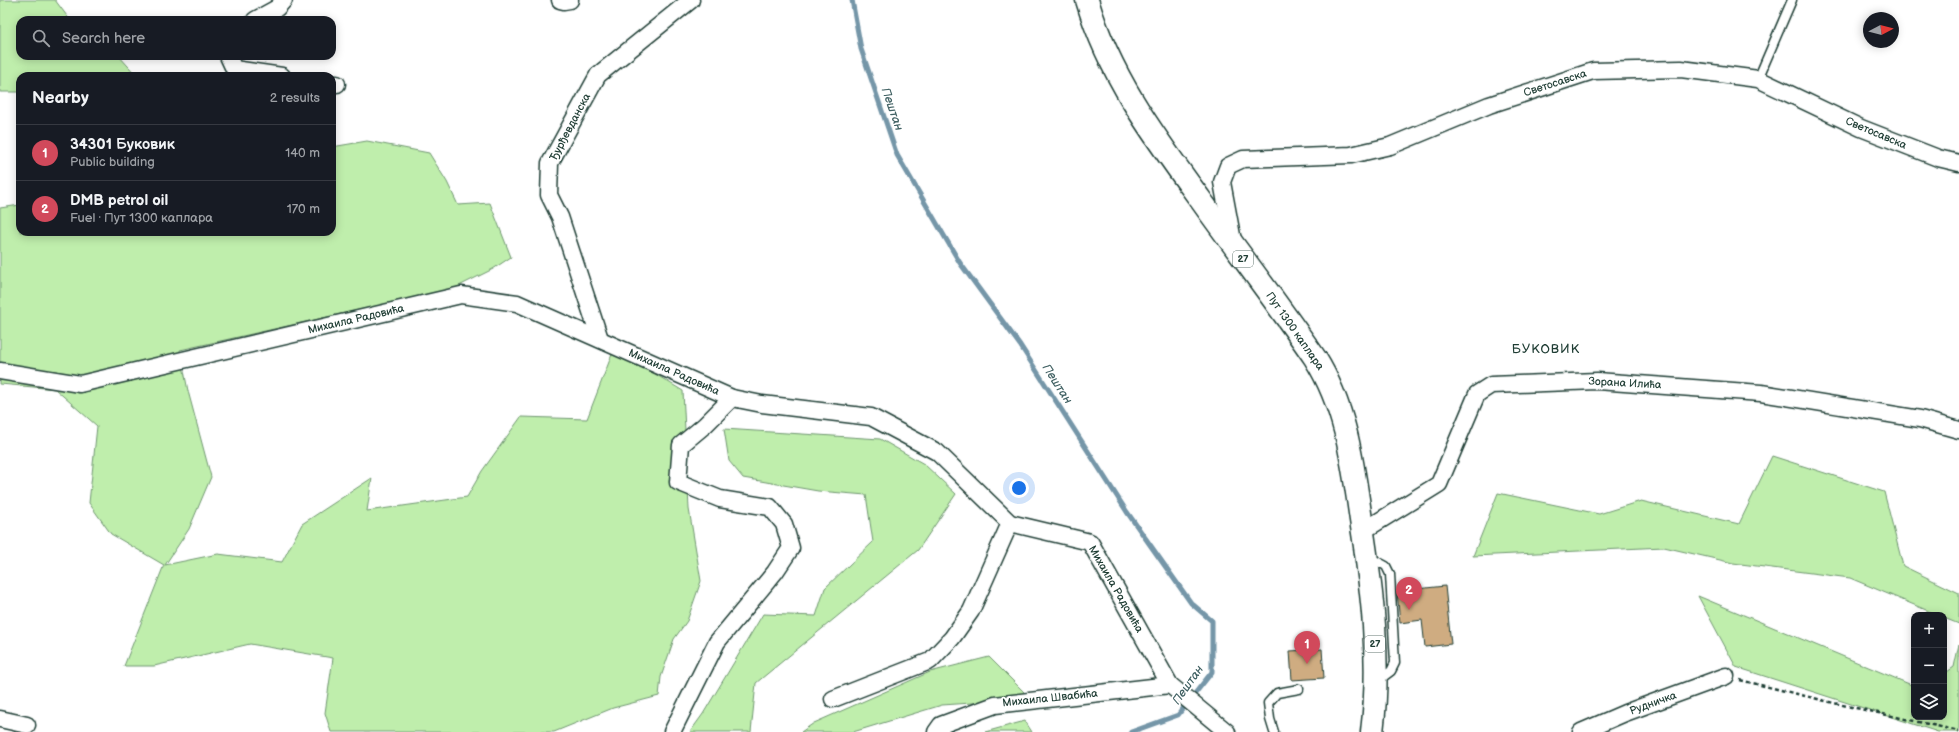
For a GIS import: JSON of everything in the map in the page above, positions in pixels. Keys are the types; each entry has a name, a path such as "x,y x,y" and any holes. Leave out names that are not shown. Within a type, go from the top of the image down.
{"main road":[{"name":"Пут 1300 каплара","path":"1087,0 1099,37 1111,63 1134,104 1234,247 1315,358 1331,386 1346,432 1366,556 1374,625 1376,682 1372,732"}],"street":[{"path":"262,16 277,8 284,0"},
{"path":"560,0 564,2 570,0"},
{"name":"Ђурђевданска","path":"600,339 560,216 549,195 550,163 598,75 691,0"},
{"path":"230,60 234,69 255,72"},
{"name":"Светосавска","path":"1234,247 1222,182 1228,166 1243,158 1351,154 1390,146 1489,105 1593,70 1680,69 1758,79 1861,128 1938,158 1959,163"},
{"name":"Михаила Радовића","path":"0,371 80,384 461,295 517,302 732,398 762,404 871,417 937,452 1010,523 1090,542 1170,685 1221,728"},
{"name":"Зорана Илића","path":"1363,531 1439,484 1477,394 1491,385 1597,380 1761,393 1920,419 1959,430"},
{"path":"672,732 716,642 775,572 791,548 784,524 770,508 720,499 678,482 681,445 705,425 732,398"},
{"path":"833,699 930,661 952,638 971,611 1010,523"},
{"name":"Рудничка","path":"1580,732 1625,713 1726,676"},
{"name":"Михаила Швабића","path":"936,732 941,725 995,705 1170,685"},
{"path":"0,719 27,725"}],"lane":[{"path":"1758,79 1792,0"},
{"path":"1274,732 1270,719 1268,703 1277,693 1299,689"}],"path":[{"path":"1726,676 1845,706 1959,732"}],"green space":[{"path":"0,0 55,0 67,16 16,16 16,60 123,60 133,72 16,72 16,92 0,92"},
{"path":"367,141 429,153 447,182 458,205 490,203 511,257 493,269 453,289 180,350 188,391 211,477 189,529 165,565 218,554 282,562 302,524 372,478 367,511 467,497 482,471 521,417 587,419 614,349 683,391 689,509 701,581 687,621 674,639 661,677 659,696 613,708 554,732 331,732 325,713 333,658 250,644 154,666 124,666 164,565 111,534 89,503 97,426 55,389 0,384 0,208 16,206 16,236 336,236 336,146"},
{"path":"724,429 880,439 924,464 956,494 918,550 756,683 751,732 690,732 703,714 763,614 816,616 825,588 873,542 866,495 818,491 743,478 729,461"},
{"path":"1772,456 1884,492 1903,566 1959,593 1959,624 1947,619 1947,612 1931,612 1850,578 1733,563 1664,547 1473,556 1498,493 1599,514 1641,501 1739,524"},
{"path":"1698,596 1911,685 1911,720 1947,720 1947,672 1954,667 1959,644 1959,732 1938,732 1736,667"},
{"path":"989,657 1031,699 942,705 853,732 801,732 814,723 930,672"},
{"path":"1025,721 1032,732 985,732"}],"building":[{"path":"1445,586 1451,644 1425,647 1422,620 1400,623 1397,591"},
{"path":"1322,649 1324,678 1292,680 1290,651"}],"waterway":[{"name":"Пештан","path":"852,0 861,49 897,155 960,263 1020,345 1127,512 1191,603 1212,621 1212,672 1178,715 1131,732"}],"place":[{"name":"DMB petrol oil","path":"1409,610"},
{"name":"34301 Буковик","path":"1307,664"}],"district":[{"name":"БУКОВИК","path":"1546,349"}]}
